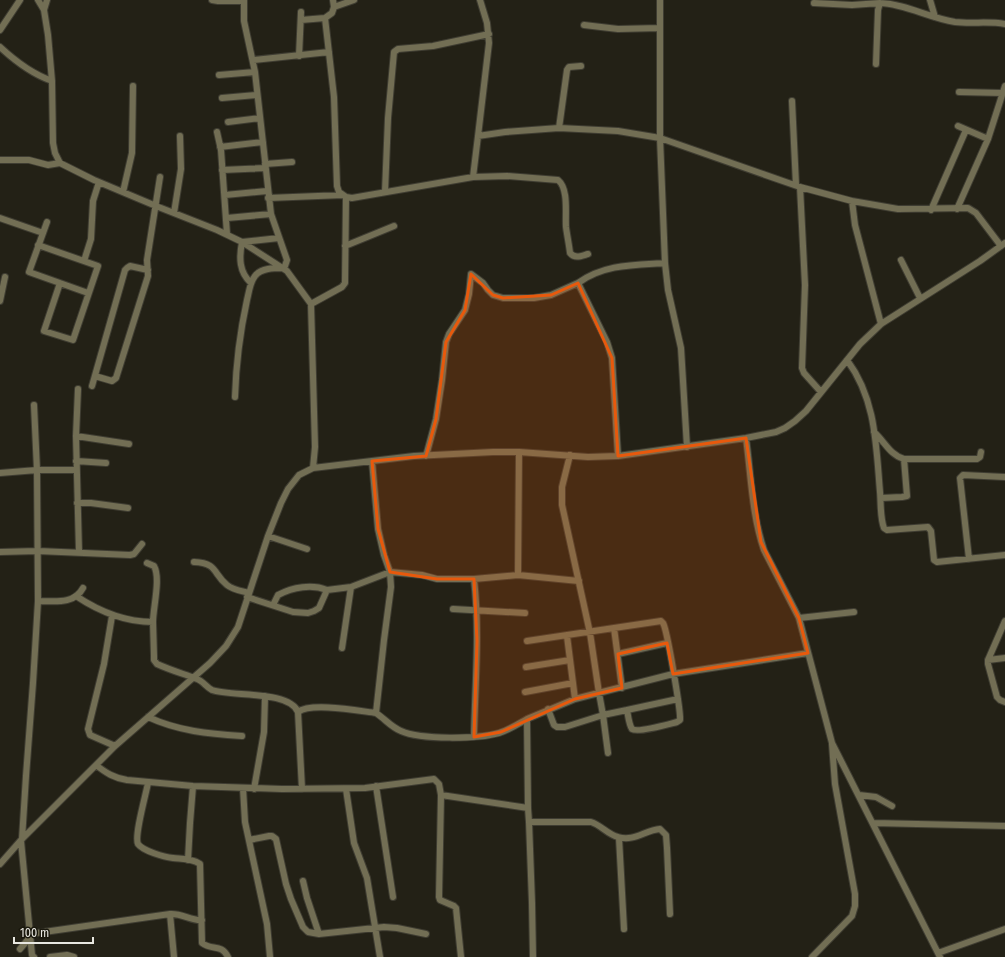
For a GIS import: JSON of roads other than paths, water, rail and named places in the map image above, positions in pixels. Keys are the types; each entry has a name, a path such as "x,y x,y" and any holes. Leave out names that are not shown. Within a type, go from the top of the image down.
{"street":[{"path":"0,30 20,0"},
{"path":"38,0 44,10 48,35 52,81 53,143 55,153 60,163"},
{"path":"44,10 48,0"},
{"path":"212,0 244,0 245,30 255,72 271,214 287,260 283,268"},
{"path":"301,20 325,18 332,13 334,7 333,0"},
{"path":"334,7 354,0"},
{"path":"473,177 490,34 480,0"},
{"path":"660,0 660,138 665,263 668,290 681,348 687,447"},
{"path":"930,0 935,17"},
{"path":"814,3 852,6 880,3 896,5 954,22 1005,24"},
{"path":"876,64 878,10 880,3"},
{"path":"299,56 301,12"},
{"path":"311,304 344,286 344,196 337,186 334,96 325,18"},
{"path":"584,24 618,29 660,28"},
{"path":"385,192 388,118 394,52 398,49 433,46 490,34"},
{"path":"0,47 8,55 33,73 52,81"},
{"path":"253,60 329,52"},
{"path":"559,128 567,68 581,66"},
{"path":"219,75 255,72"},
{"path":"123,192 132,153 133,86"},
{"path":"957,209 1002,109 1005,86"},
{"path":"959,92 1003,93"},
{"path":"222,98 257,96"},
{"path":"792,101 805,285 802,368 804,373 820,392"},
{"path":"228,122 260,118"},
{"path":"958,126 988,139"},
{"path":"0,864 21,840 115,746 210,663 226,646 238,627 268,536 281,503 291,485 299,475 313,468 372,461 493,452 519,452 600,458 687,447 776,432 795,421 806,411 847,360 866,338 881,324 1003,245 976,213 968,208 931,210 898,209 852,201 798,186 660,138 618,131 559,128 505,132 478,136"},
{"path":"931,210 966,130"},
{"path":"217,132 225,195 227,234"},
{"path":"174,213 181,169 180,136"},
{"path":"220,147 263,142"},
{"path":"0,160 29,160 48,165 60,163 99,182 227,234 287,271 311,304 315,447 313,468"},
{"path":"222,170 292,162"},
{"path":"225,195 268,194 344,196 352,198 473,177 507,176 558,180 562,184 565,198 566,226 570,252 578,257 588,254"},
{"path":"95,376 112,381 116,380 148,276 147,260 160,177"},
{"path":"84,261 91,239 93,201 99,182"},
{"path":"852,201 857,232 881,324"},
{"path":"227,218 271,214"},
{"path":"0,218 43,233"},
{"path":"46,222 29,272 88,293"},
{"path":"345,246 394,226"},
{"path":"242,242 279,238"},
{"path":"242,242 240,257 242,269 243,273 251,283"},
{"path":"38,245 98,266 73,340 44,331 60,283"},
{"path":"901,260 920,298"},
{"path":"426,456 436,419 446,342 449,334 465,310 469,294 471,274 483,283 493,295 503,298 534,298 551,295 578,283 587,276 611,267 665,263"},
{"path":"92,386 125,270 130,266 148,270"},
{"path":"235,397 238,349 243,316 251,283 254,276 260,272 268,269 283,268"},
{"path":"0,301 5,277"},
{"path":"578,283 607,342 612,358 618,456"},
{"path":"847,360 864,389 869,402 874,432 883,526 885,529 928,527 931,531 934,561 1005,555"},
{"path":"78,389 76,470 79,552"},
{"path":"34,405 37,470 38,601 34,683 21,840 32,954 34,957"},
{"path":"874,432 884,442 891,453 898,458 977,459 980,457 981,452"},
{"path":"76,436 130,444"},
{"path":"746,438 754,502 761,542 799,618 832,743 834,784 855,894 855,906 852,916 812,957"},
{"path":"518,575 519,452"},
{"path":"570,455 562,487 562,504 580,581 590,633 608,753"},
{"path":"881,498 907,496 904,459"},
{"path":"76,461 106,463"},
{"path":"372,461 378,529 384,555 390,572 391,598 384,640 376,713"},
{"path":"0,472 76,470"},
{"path":"969,559 960,478 963,475 1005,477"},
{"path":"77,503 128,508"},
{"path":"268,536 307,549"},
{"path":"0,552 38,551 130,555 134,554 142,544"},
{"path":"194,562 213,567 228,586 283,609 302,613 314,611 322,605 327,590"},
{"path":"147,564 154,566 156,570 153,622 154,656 156,662 201,681 211,689 265,696 295,706 298,712 302,789"},
{"path":"273,605 278,595 297,588 318,587 327,590 351,587 390,572 422,574 437,579 474,579 518,575 580,581"},
{"path":"474,579 476,611 474,737"},
{"path":"342,648 351,587"},
{"path":"38,601 68,601 80,594 82,588"},
{"path":"76,596 112,616 129,620 153,622"},
{"path":"453,609 525,613"},
{"path":"799,618 854,612"},
{"path":"112,616 104,664 88,729 90,735 115,746"},
{"path":"1005,621 988,660 989,670 997,697 1005,702"},
{"path":"527,641 661,622 664,624 678,699 680,720 643,730 635,730 631,727 627,710"},
{"path":"614,628 622,688"},
{"path":"566,636 575,699"},
{"path":"618,654 668,644"},
{"path":"298,712 309,707 376,713 391,726 410,734 426,736 474,737 501,732 548,709 575,699 673,674 808,653"},
{"path":"988,660 1005,658"},
{"path":"526,668 570,660"},
{"path":"525,692 573,683"},
{"path":"254,789 264,732 265,696"},
{"path":"548,709 554,725 557,728 603,715 678,699"},
{"path":"148,717 168,725 191,731 242,736"},
{"path":"527,719 528,808 533,957"},
{"path":"832,743 939,955 1005,929"},
{"path":"96,766 116,778 148,783 254,789 346,789 434,779 439,784 441,795 439,897 440,900 456,908 461,957"},
{"path":"148,783 139,826 138,843 144,849 160,855 198,862 201,867 202,943 207,946 221,949 228,957"},
{"path":"188,860 193,786"},
{"path":"376,786 393,897"},
{"path":"242,788 245,822 267,924 270,957"},
{"path":"346,789 354,843 367,878 380,957"},
{"path":"441,795 528,808"},
{"path":"859,795 876,797 892,806"},
{"path":"529,822 591,822 599,825 608,834 626,839 660,829 666,835 670,914"},
{"path":"873,823 1005,826"},
{"path":"249,840 269,836 276,839 286,884 298,918 305,931 319,934 375,927 397,928 426,934"},
{"path":"618,838 624,929"},
{"path":"303,881 306,898 319,934"},
{"path":"30,934 170,914 179,914 195,920 202,920"},
{"path":"170,914 174,957"},
{"path":"20,950 30,934"},
{"path":"50,957 67,955 74,957"}]}
